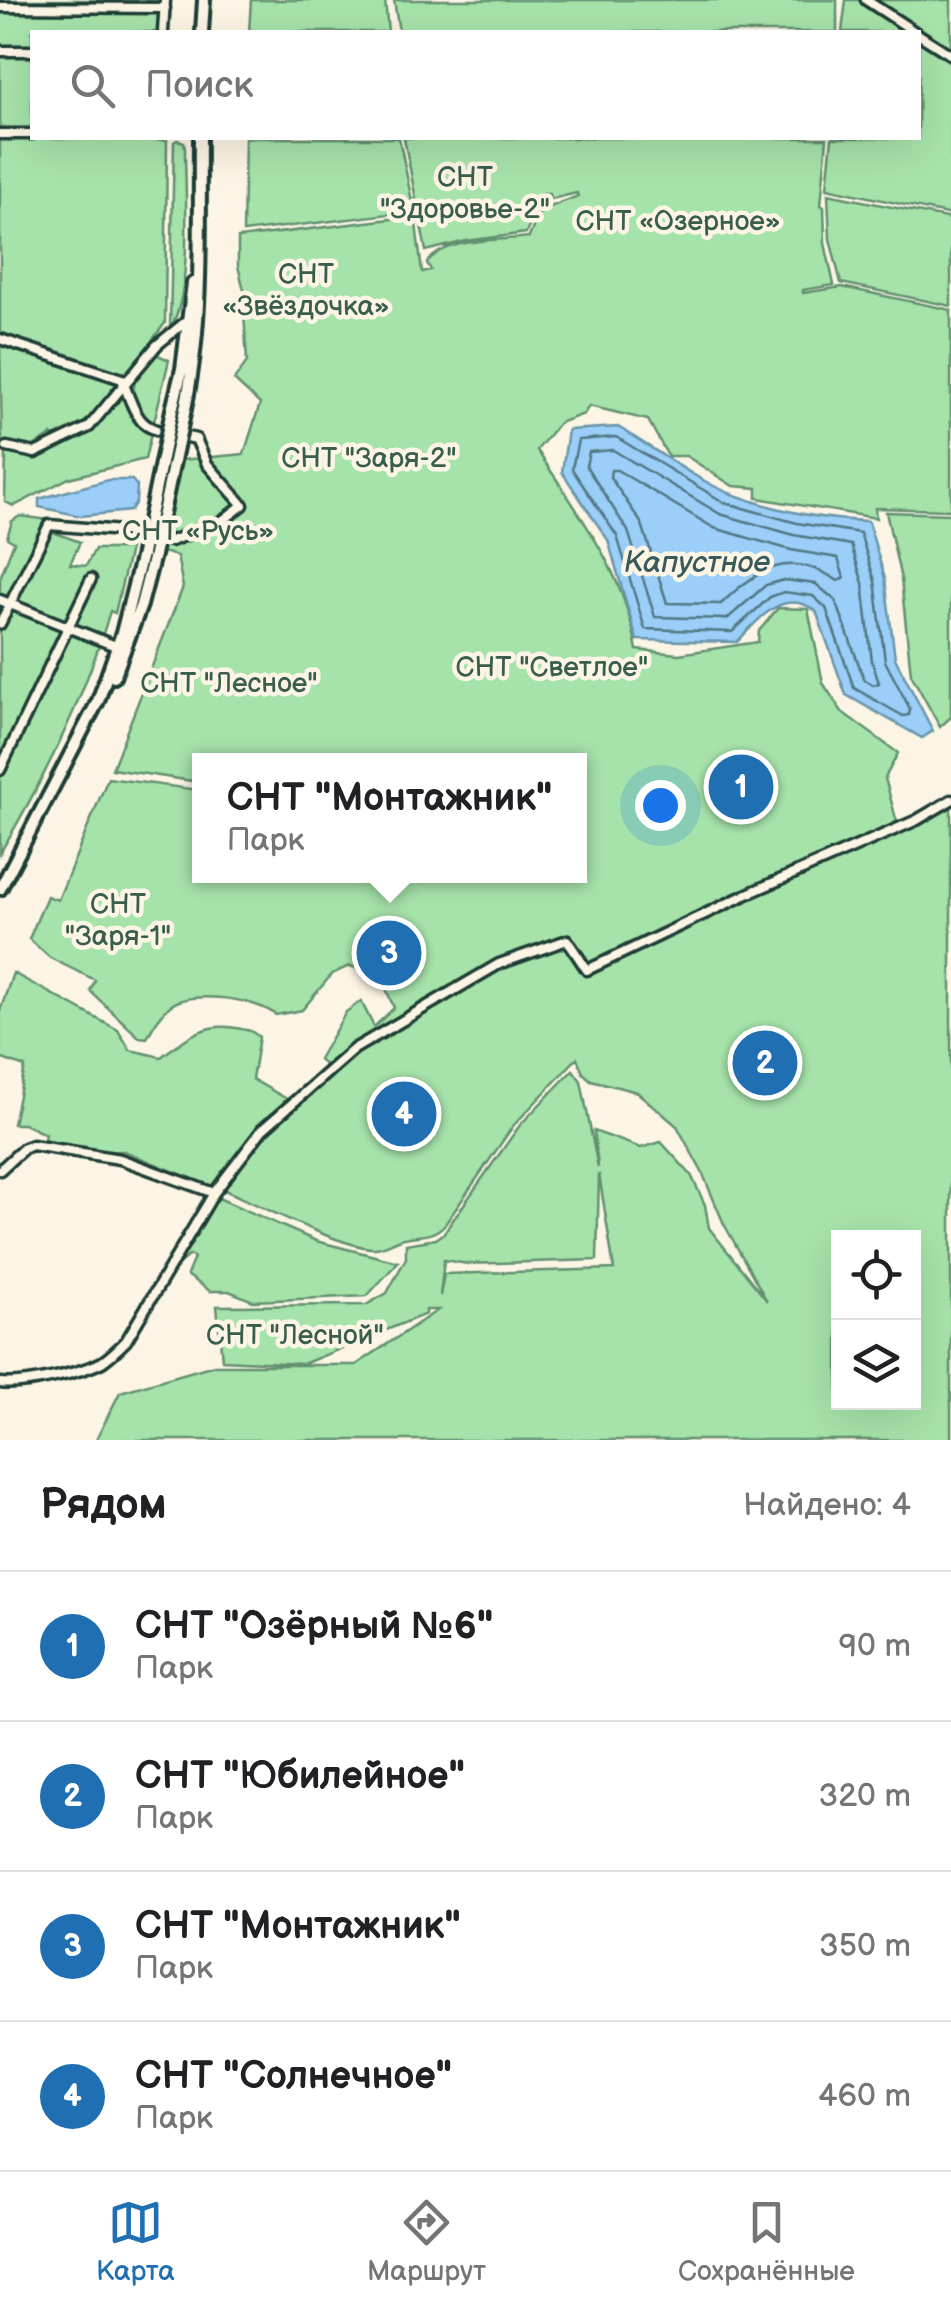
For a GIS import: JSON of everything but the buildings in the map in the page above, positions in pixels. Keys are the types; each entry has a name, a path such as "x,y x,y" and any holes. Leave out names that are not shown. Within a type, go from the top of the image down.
{"main road":[{"path":"200,30 201,0"},
{"path":"0,889 81,739 118,647 148,555 158,538 189,319 198,140"},
{"path":"9,871 88,739 131,635 178,412 194,360 199,300 198,140"}],"street":[{"path":"866,0 912,30"},
{"path":"0,7 165,4 163,30"},
{"path":"921,36 951,55"},
{"path":"0,51 30,51"},
{"path":"0,134 30,134"},
{"path":"7,447 31,454 80,433 94,422 157,345 189,319"},
{"path":"0,339 122,379 139,422 148,429 196,439 207,464 243,505 222,521 181,540 49,525 0,624"},
{"path":"0,770 92,579"},
{"path":"0,600 118,647"},
{"path":"0,1383 23,1383 87,1367 113,1354 126,1341 214,1193 262,1130 354,1049 499,964 566,940 587,970 917,820 951,800"},
{"path":"0,1170 32,1145 120,1159 214,1193"}],"green space":[{"path":"0,0 163,0 161,30 30,30 30,50 0,49"},
{"path":"251,0 385,0 388,30 249,30"},
{"path":"394,0 837,0 837,30 399,30"},
{"path":"846,0 861,0 906,30 842,30"},
{"path":"877,0 951,0 951,50 921,30 878,5"},
{"path":"921,39 951,59 951,215 827,188 832,140 921,140"},
{"path":"0,52 30,53 30,130 0,130"},
{"path":"0,137 167,140 165,323 82,434 122,393 132,396 136,377 156,354 169,360 145,459 69,478 14,506 5,502 6,449 37,456 54,444 52,435 26,450 2,441 0,341 88,370 90,365 0,335"},
{"path":"245,140 399,140 414,211 243,232"},
{"path":"404,140 827,140 821,205 834,285 803,293 842,287 951,310 951,510 875,508 876,518 757,498 757,488 733,486 686,456 668,456 648,420 589,406 584,414 559,423 537,450 611,569 631,621 637,650 679,654 758,642 759,631 778,608 808,609 823,683 842,712 898,753 885,778 899,830 951,803 951,1440 96,1440 120,1392 214,1365 356,1365 438,1310 426,1310 426,1314 303,1364 222,1360 217,1306 366,1305 387,1293 406,1258 406,1244 436,1239 443,1234 520,1125 573,1070 581,1081 598,1168 594,1131 641,1148 661,1142 691,1175 705,1205 709,1228 767,1301 724,1224 677,1126 637,1092 591,1080 577,1058 513,1126 446,1223 432,1233 375,1248 361,1246 222,1189 273,1128 330,1072 319,1059 346,1012 361,1001 374,1027 394,1008 380,974 349,966 332,974 302,1010 276,1015 254,1004 223,998 180,1001 163,1013 147,1038 139,1037 90,991 95,980 50,958 29,939 47,896 58,900 108,778 192,789 192,883 587,883 587,753 192,753 192,781 112,769 183,587 177,556 162,552 181,460 244,454 260,404 234,380 247,362 238,238 415,216 422,272 431,270 427,263 435,255 460,244 529,237 540,211 578,196 577,193 551,199 544,194 545,202 538,206 526,233 466,241 426,251","holes":["599,1174 614,1269 444,1274 440,1296 444,1260 468,1264 597,1260"]},
{"path":"174,142 184,142 185,149 186,243 182,293 170,328"},
{"path":"828,194 951,219 951,306 841,283 830,239"},
{"path":"886,512 951,514 951,717 940,727 911,674 901,579"},
{"path":"20,516 49,520 45,529 80,542 70,564 86,566 95,549 130,549 115,613 110,611 76,705 0,853 0,578 14,542 7,538 12,521"},
{"path":"13,973 118,1030 130,1050 161,1057 187,1038 214,1027 252,1032 259,1037 252,1079 287,1099 214,1188 124,1151 90,1152 43,1143 45,1134 24,1124 13,1124 25,1067 0,1058 0,1011"},
{"path":"216,1197 316,1241 398,1262 367,1296 253,1301 229,1291 210,1291 187,1275 194,1258 190,1255 174,1267"}],"water":[{"name":"Капустное","path":"618,427 690,473 732,494 799,513 868,521 885,579 895,658 933,731 922,738 846,695 816,611 804,604 793,602 772,609 737,642 637,640 608,540 562,472 568,430"},
{"path":"108,480 132,480 137,486 136,502 130,511 81,516 39,507 39,499"}],"place":[{"name":"СНТ \"Озёрный №6\"","path":"741,787"},
{"name":"СНТ \"Монтажник\"","path":"389,953"},
{"name":"СНТ \"Юбилейное\"","path":"765,1063"},
{"name":"СНТ \"Солнечное\"","path":"404,1114"}],"park label":[{"name":"СНТ \"Здоровье-2\"","path":"465,193"},
{"name":"СНТ «Озерное»","path":"678,221"},
{"name":"СНТ «Звёздочка»","path":"306,290"},
{"name":"СНТ \"Заря-2\"","path":"369,458"},
{"name":"СНТ «Русь»","path":"198,531"},
{"name":"СНТ \"Светлое\"","path":"552,667"},
{"name":"СНТ \"Лесное\"","path":"229,683"},
{"name":"СНТ \"Заря-1\"","path":"118,920"},
{"name":"СНТ \"Лесной\"","path":"295,1335"}]}
